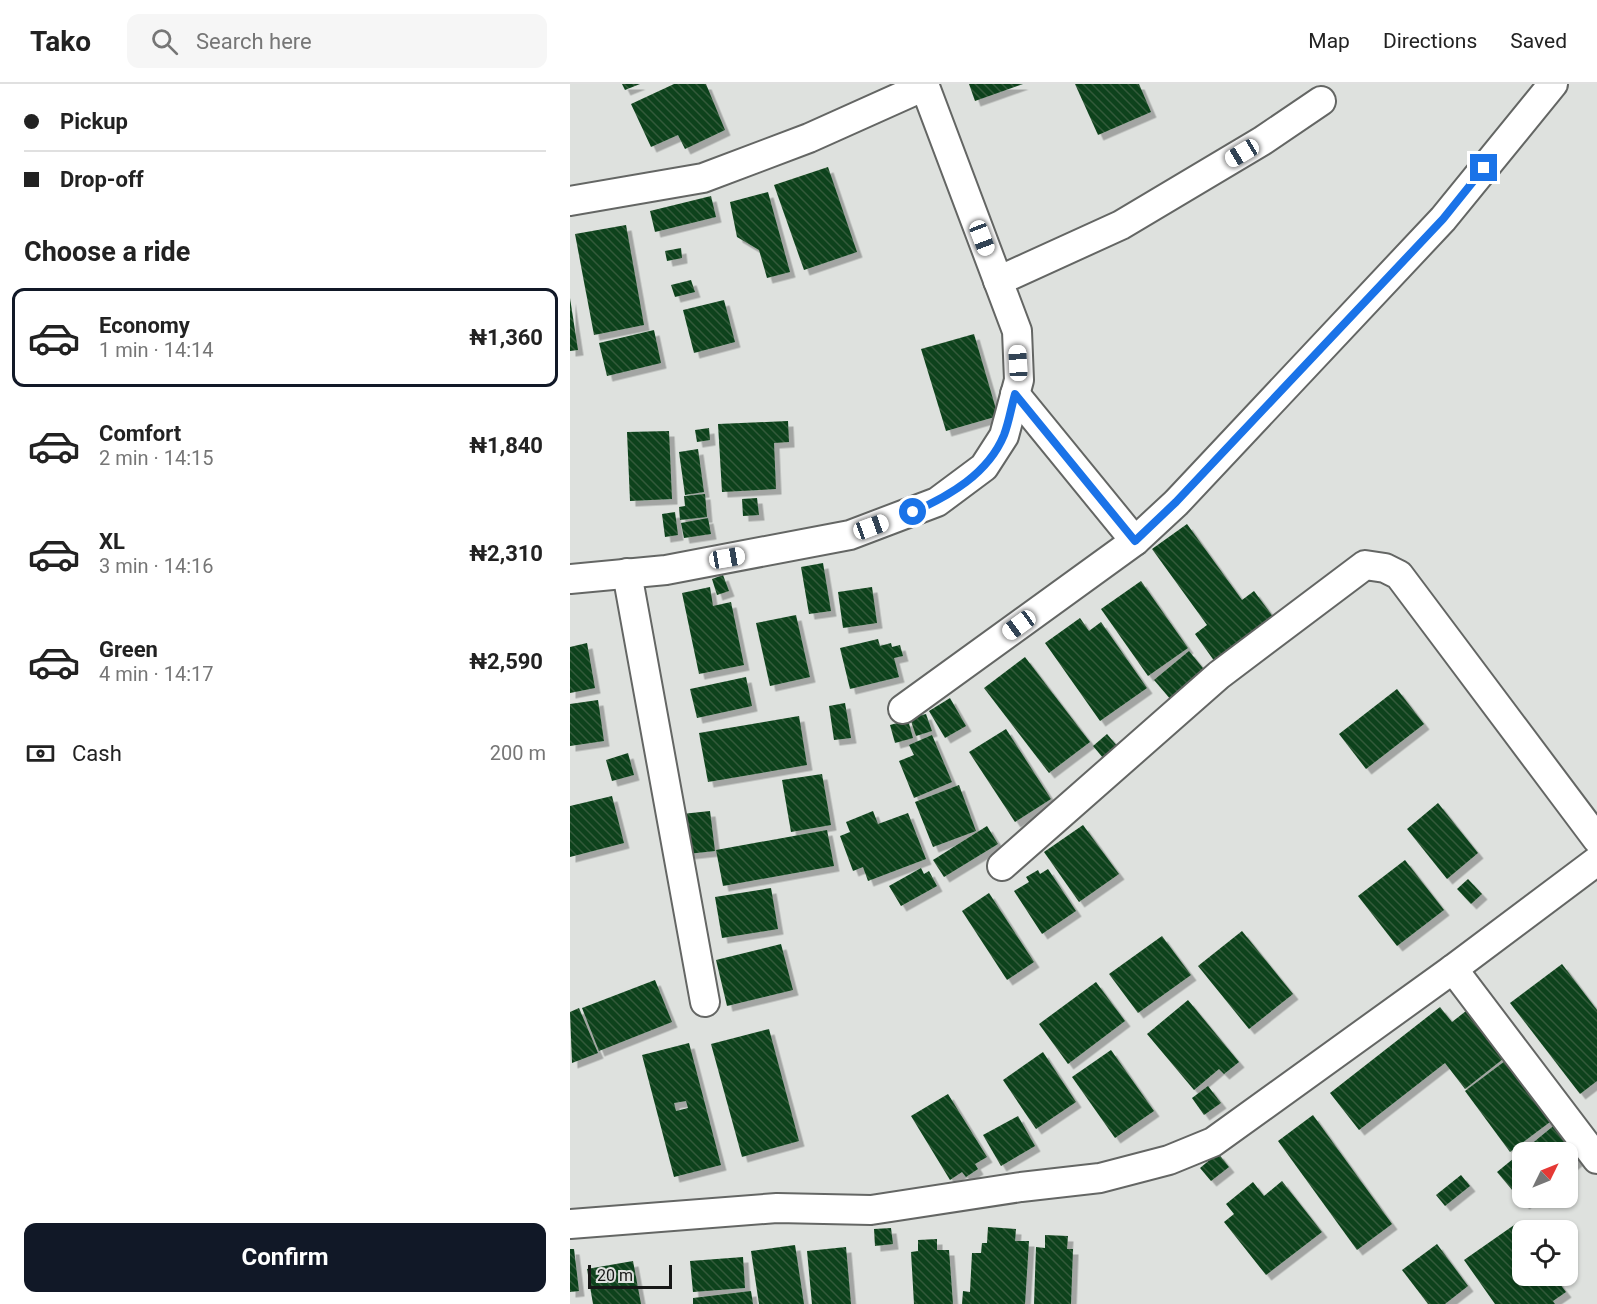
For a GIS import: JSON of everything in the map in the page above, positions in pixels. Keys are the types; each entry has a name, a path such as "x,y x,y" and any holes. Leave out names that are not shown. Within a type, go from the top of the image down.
{"street":[{"path":"903,709 1135,541 1176,502 1443,219 1553,84"},
{"path":"570,201 703,178 809,138 925,85 1017,331 1019,380 1004,436 984,466 937,502 850,535 666,570 570,579"},
{"path":"998,281 1121,225 1262,141 1321,101"},
{"path":"1015,394 1135,541"},
{"path":"1002,866 1219,675 1365,566 1386,568 1399,575 1597,839"},
{"path":"627,573 705,1002"},
{"path":"570,1224 777,1208 871,1210 1021,1187 1100,1178 1169,1160 1212,1142 1453,969 1597,861"},
{"path":"1453,969 1597,1159"}],"building":[{"path":"622,84 640,84 625,90"},
{"path":"674,84 706,84 725,130 685,149 678,135 651,147 631,104"},
{"path":"969,84 1023,84 975,101"},
{"path":"1075,84 1139,84 1151,112 1098,135"},
{"path":"828,167 857,252 804,270 774,185"},
{"path":"768,192 790,272 767,278 759,250 737,237 730,202"},
{"path":"711,196 716,217 655,232 650,211"},
{"path":"626,225 644,325 594,335 575,234"},
{"path":"681,248 682,258 667,261 665,251"},
{"path":"691,280 695,292 675,297 671,285"},
{"path":"570,298 578,350 570,351"},
{"path":"724,300 735,342 694,353 683,310"},
{"path":"654,330 661,363 607,376 599,343"},
{"path":"974,334 998,416 946,431 921,349"},
{"path":"788,421 789,442 774,443 776,489 722,492 718,424"},
{"path":"709,428 710,440 697,442 695,430"},
{"path":"669,431 672,499 630,501 627,432"},
{"path":"698,449 704,492 685,495 679,452"},
{"path":"705,494 707,517 680,520 679,507 685,506 684,496"},
{"path":"757,498 759,515 743,516 742,499"},
{"path":"675,512 678,535 665,537 662,514"},
{"path":"708,518 711,534 684,538 681,523"},
{"path":"1187,524 1242,600 1254,591 1274,618 1215,662 1195,634 1207,625 1152,549"},
{"path":"823,563 831,611 809,614 801,567"},
{"path":"723,575 729,591 717,595 712,579"},
{"path":"1141,581 1188,648 1148,676 1101,609"},
{"path":"710,587 713,606 731,602 744,665 699,674 682,593"},
{"path":"872,587 877,623 843,628 838,592"},
{"path":"796,615 810,677 770,686 756,623"},
{"path":"1080,618 1089,631 1101,622 1147,688 1100,721 1045,643"},
{"path":"878,639 880,646 891,643 892,647 900,645 903,656 894,658 899,677 850,689 840,648"},
{"path":"587,643 595,688 570,693 570,647"},
{"path":"1189,651 1207,673 1172,701 1154,680"},
{"path":"1025,657 1090,742 1049,773 984,688"},
{"path":"746,677 752,706 697,718 690,689"},
{"path":"1397,689 1424,724 1366,769 1339,734"},
{"path":"950,698 966,726 945,738 929,711"},
{"path":"598,700 604,741 570,746 570,704"},
{"path":"845,703 851,738 834,740 829,706"},
{"path":"926,714 932,731 916,736 910,718"},
{"path":"799,716 807,765 708,782 699,733"},
{"path":"908,720 913,738 895,743 890,725"},
{"path":"1006,729 1051,799 1015,822 969,752"},
{"path":"1107,734 1118,747 1104,759 1093,746"},
{"path":"932,735 952,782 914,798 899,761 914,755 909,745"},
{"path":"628,753 634,775 612,781 606,760"},
{"path":"822,774 831,825 791,832 782,780"},
{"path":"959,785 976,831 933,847 915,802"},
{"path":"612,796 624,843 570,857 570,806"},
{"path":"1438,803 1478,853 1447,879 1407,829"},
{"path":"710,811 715,851 687,854 682,814"},
{"path":"873,811 878,824 908,813 926,859 868,881 863,867 853,871 840,836 850,832 846,822"},
{"path":"1083,825 1119,874 1079,902 1044,852"},
{"path":"987,826 998,844 944,877 933,860"},
{"path":"827,830 834,866 723,886 716,850"},
{"path":"1405,860 1444,910 1397,946 1358,896"},
{"path":"921,868 924,874 929,871 937,886 901,906 889,886"},
{"path":"1048,869 1076,911 1042,934 1014,891 1029,882 1026,877 1038,870 1040,874"},
{"path":"1468,879 1482,894 1471,904 1457,889"},
{"path":"771,888 778,929 722,938 715,897"},
{"path":"989,893 1034,962 1007,980 962,911"},
{"path":"1242,931 1293,994 1249,1029 1198,966"},
{"path":"1162,936 1191,975 1138,1013 1109,974"},
{"path":"781,944 793,990 727,1006 716,960"},
{"path":"1562,964 1597,1010 1597,1081 1580,1094 1510,1003"},
{"path":"655,980 672,1022 599,1051 582,1008"},
{"path":"1096,982 1125,1021 1068,1064 1039,1024"},
{"path":"1188,1000 1239,1062 1224,1074 1219,1069 1194,1090 1147,1034"},
{"path":"1440,1007 1452,1022 1466,1011 1503,1059 1465,1089 1445,1063 1359,1130 1330,1093"},
{"path":"579,1008 598,1053 572,1063 570,1012"},
{"path":"769,1029 799,1141 742,1157 711,1044"},
{"path":"689,1043 721,1165 674,1177 642,1055","holes":["686,1101 688,1108 676,1111 674,1103"]},
{"path":"1111,1050 1154,1111 1115,1138 1072,1077"},
{"path":"1043,1052 1076,1102 1036,1129 1003,1080"},
{"path":"1505,1061 1550,1122 1523,1142 1512,1142 1510,1152 1465,1091"},
{"path":"1208,1086 1221,1103 1204,1115 1192,1098"},
{"path":"948,1094 987,1157 975,1164 978,1169 966,1177 962,1172 950,1180 911,1116"},
{"path":"1313,1115 1392,1224 1357,1250 1278,1141"},
{"path":"1018,1116 1035,1146 1001,1166 983,1135"},
{"path":"1557,1123 1573,1142 1534,1142"},
{"path":"1578,1148 1584,1155 1578,1160"},
{"path":"1218,1153 1229,1167 1211,1181 1200,1168"},
{"path":"1512,1160 1512,1190 1497,1172"},
{"path":"1461,1175 1470,1186 1445,1206 1436,1195"},
{"path":"1282,1181 1322,1232 1266,1275 1224,1222 1234,1214 1226,1204 1253,1182 1264,1196"},
{"path":"1512,1226 1512,1286 1561,1286 1566,1292 1553,1301 1555,1304 1495,1304 1464,1260"},
{"path":"988,1227 1016,1229 1015,1241 1029,1241 1025,1304 962,1304 963,1291 970,1292 972,1253 981,1253 982,1243 987,1243"},
{"path":"891,1228 893,1244 875,1246 874,1229"},
{"path":"1045,1235 1068,1236 1067,1249 1073,1249 1071,1304 1034,1304 1036,1247 1045,1248"},
{"path":"937,1239 937,1250 949,1250 953,1304 914,1304 911,1252 918,1251 918,1240"},
{"path":"1437,1244 1468,1286 1445,1304 1428,1304 1402,1270"},
{"path":"795,1245 804,1304 759,1304 751,1251"},
{"path":"846,1247 851,1304 812,1304 807,1251"},
{"path":"570,1249 574,1249 579,1291 570,1292"},
{"path":"743,1257 745,1288 693,1292 690,1261"},
{"path":"633,1261 641,1304 593,1304 587,1269"},
{"path":"751,1291 753,1304 693,1304 693,1298"}],"route":[{"path":"913,512 937,502 970,479 984,466 1004,436 1015,394 1135,541 1176,502 1443,219 1484,168"}]}
